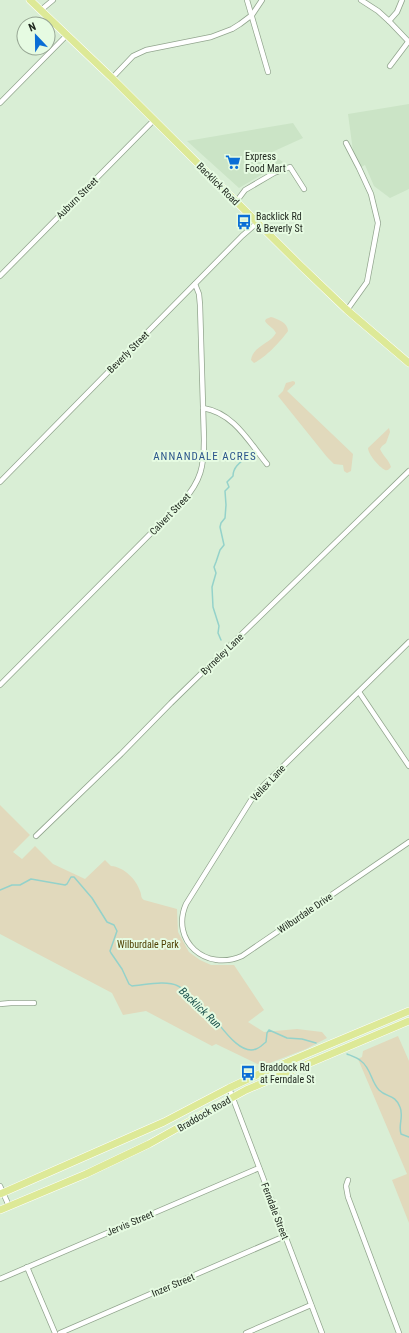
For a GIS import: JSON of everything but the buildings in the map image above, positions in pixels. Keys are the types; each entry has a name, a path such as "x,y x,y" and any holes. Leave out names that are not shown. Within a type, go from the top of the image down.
{"main road":[{"name":"Backlick Road","path":"30,0 112,78 257,223 347,310 409,363"},
{"name":"Braddock Road","path":"1,1191 164,1122 229,1088 409,1011"},
{"name":"Braddock Road","path":"0,1210 86,1174 149,1144 232,1097 409,1021"}],"street":[{"path":"41,10 53,0"},
{"path":"247,0 268,72"},
{"path":"112,78 138,53 151,48 211,37 240,24 252,15 262,0"},
{"path":"361,0 378,11 409,42 390,66"},
{"path":"389,21 397,12 402,0"},
{"path":"0,104 67,35"},
{"name":"Auburn Street","path":"0,276 154,120"},
{"path":"346,144 371,194 378,223 366,282 347,310"},
{"path":"236,202 245,190 274,173 290,167 304,189"},
{"name":"Beverly Street","path":"0,482 242,236 257,223"},
{"name":"Calvert Street","path":"0,685 189,494 199,478 204,459 203,408 200,305 199,294 195,284"},
{"path":"203,408 219,412 232,422 267,464"},
{"name":"Byrneley Lane","path":"36,836 409,471"},
{"name":"Vellex Lane","path":"196,951 185,937 182,923 182,916 186,904 250,802 264,785 409,642"},
{"path":"359,692 409,766"},
{"name":"Wilburdale Drive","path":"196,951 208,958 222,961 229,961 242,956 409,842"},
{"path":"0,1004 34,1003"},
{"name":"Ferndale Street","path":"229,1088 322,1333"},
{"name":"Jervis Street","path":"0,1279 259,1168"},
{"path":"348,1180 346,1186 348,1197 399,1333"},
{"path":"1,1191 9,1206"},
{"name":"Inzer Street","path":"60,1333 285,1236"},
{"path":"27,1267 55,1333"},
{"path":"246,1333 311,1305"}],"shaded area":[{"path":"409,104 409,189 390,198 374,186 365,165 361,167 353,151 348,114"},
{"path":"293,123 303,138 270,153 283,162 239,188 187,141"}],"green space":[{"path":"271,317 284,324 288,328 288,331 272,349 254,363 251,360 252,355 276,333 265,321"},
{"path":"293,381 295,384 287,391 353,454 351,471 347,473 344,471 343,465 334,464 327,457 278,396 283,391 286,383"},
{"path":"389,428 390,432 386,443 380,449 391,467 386,470 374,460 368,451 368,448"},
{"name":"Wilburdale Park","path":"0,805 30,835 13,852 22,859 35,846 53,864 85,879 105,860 111,866 129,874 136,882 144,900 177,909 178,932 189,952 200,960 211,965 234,965 264,1010 248,1022 264,1032 297,1029 322,1032 327,1038 306,1049 262,1066 216,1044 212,1046 146,1011 123,1015 112,993 0,934"},
{"path":"398,1036 409,1061 409,1223 392,1180 407,1174 358,1059 362,1057 363,1051"}],"waterway":[{"path":"221,640 218,633 219,626 213,607 212,587 216,573 214,567 220,550 224,545 220,527 225,518 225,491 229,487 227,482 233,476 233,472 237,466 242,460 252,453"},
{"name":"Backlick Run","path":"0,890 12,885 20,885 31,879 65,885 71,877 74,877 92,898 107,922 114,925 117,931 110,951 122,969 129,984 132,986 168,983 178,986 182,989 191,1002 212,1016 231,1039 237,1044 250,1050 256,1049 266,1042 267,1033 269,1030 287,1038 302,1039 316,1043"},
{"name":"Backlick Run","path":"347,1054 358,1059 364,1064 367,1067 376,1087 396,1100 401,1110 401,1134 409,1137"}],"place":[{"name":"Express Food Mart","path":"233,162"},
{"name":"Backlick Rd & Beverly St","path":"244,222"},
{"name":"Braddock Rd at Ferndale St","path":"248,1073"}],"district":[{"name":"ANNANDALE ACRES","path":"205,456"}]}
